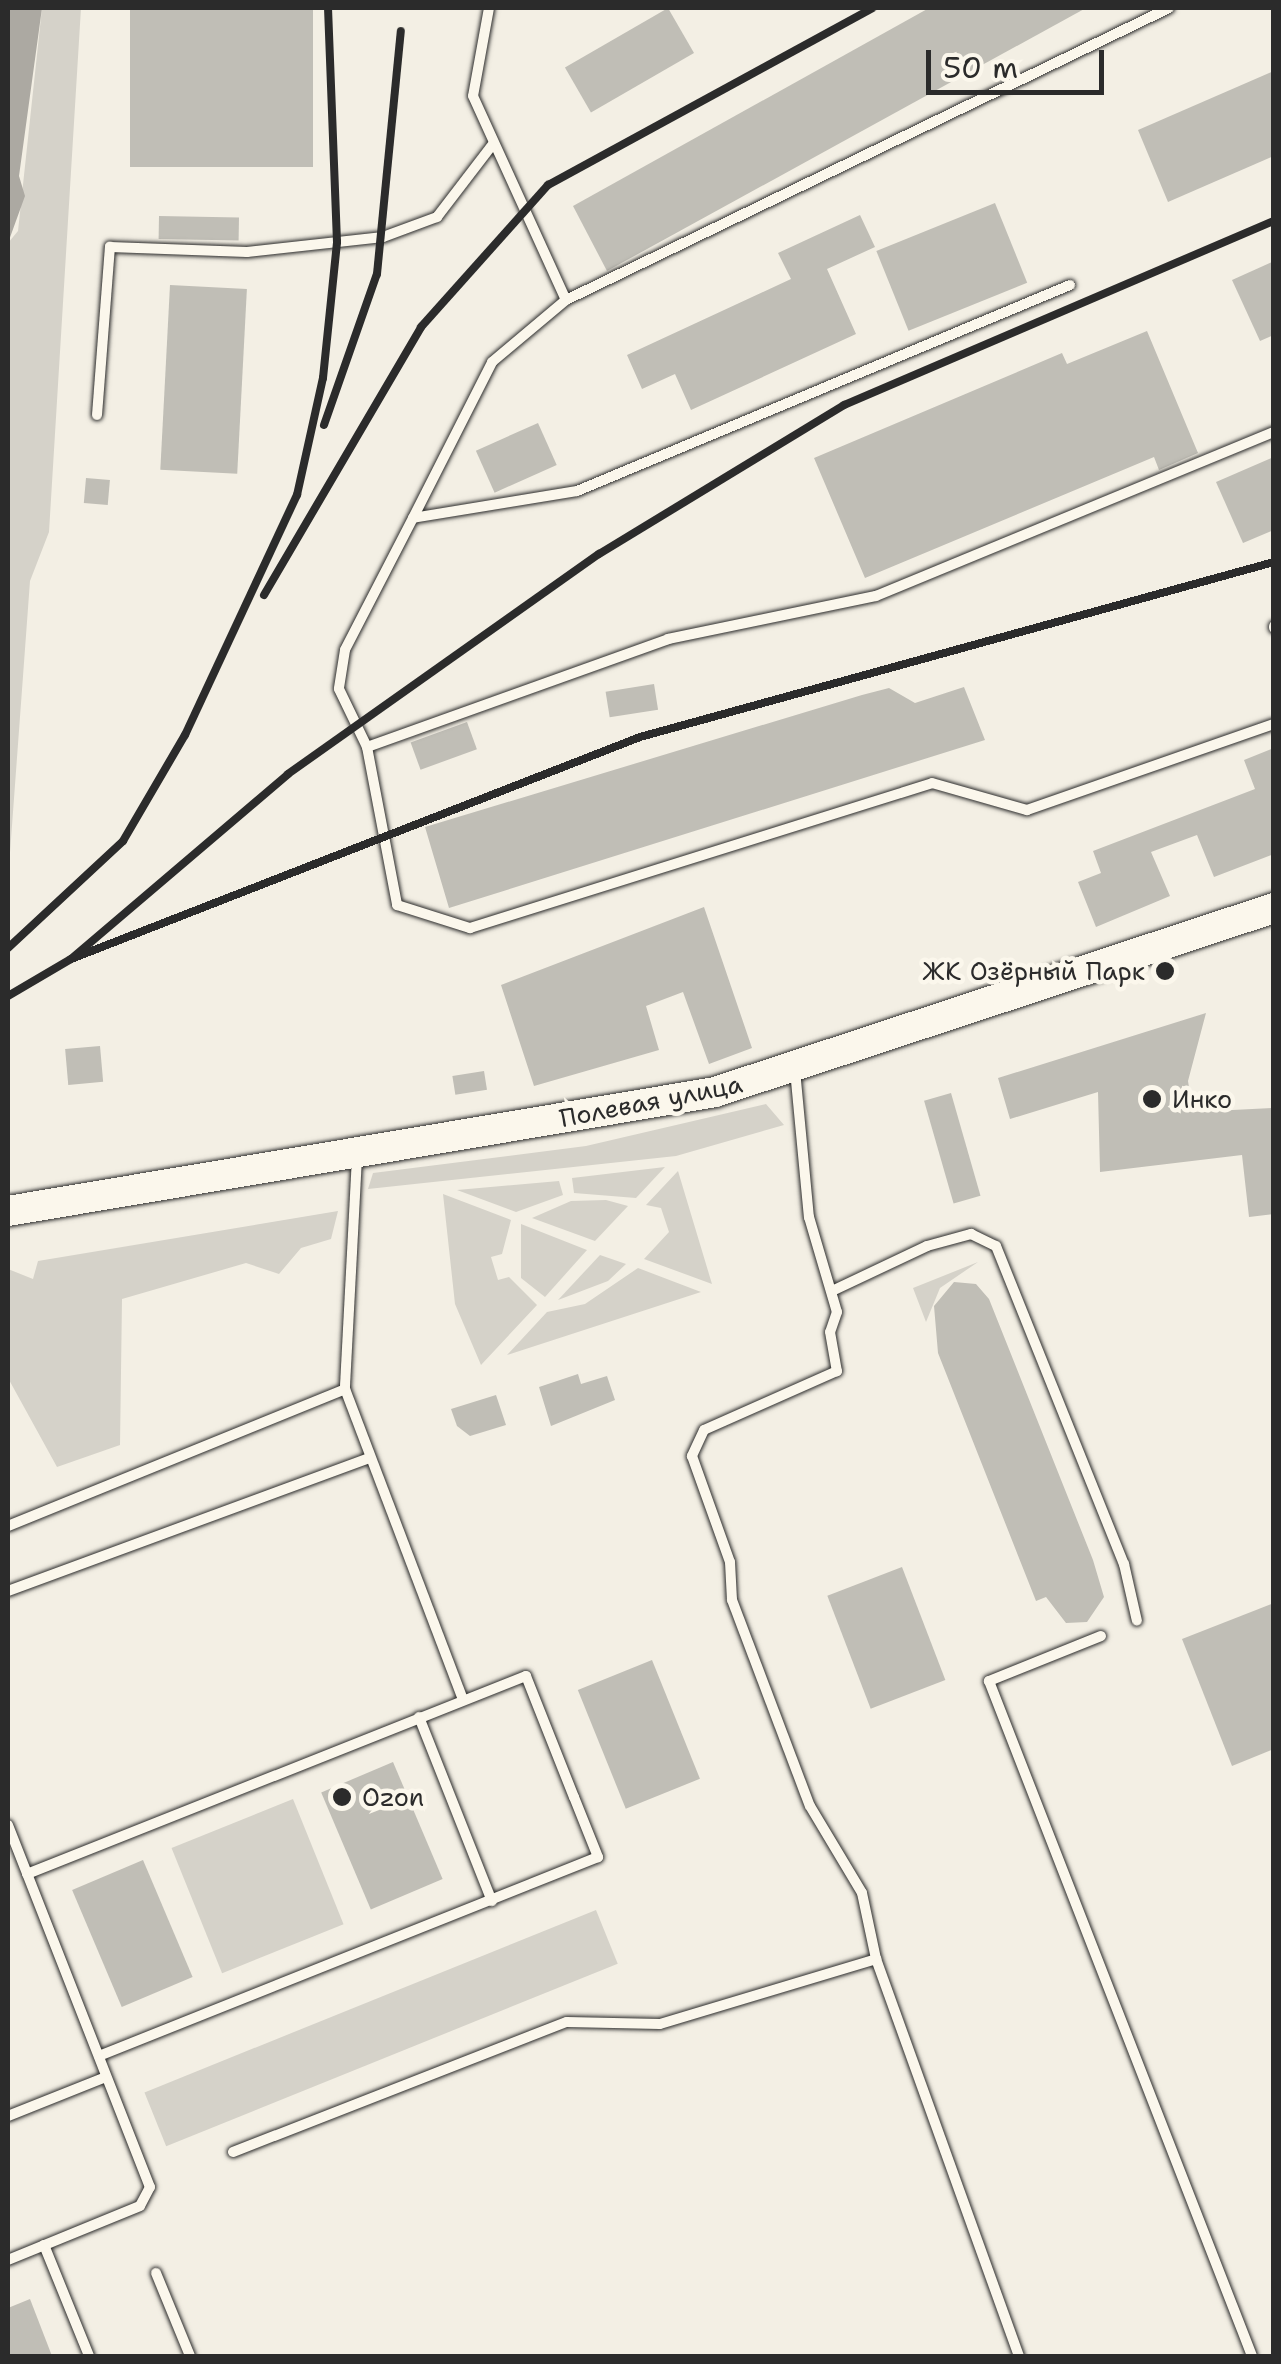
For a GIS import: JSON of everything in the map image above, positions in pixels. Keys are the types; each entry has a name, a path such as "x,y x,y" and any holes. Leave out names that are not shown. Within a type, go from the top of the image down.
{"street":[{"name":"Полевая улица","path":"14,1203 358,1153 795,1070 1274,908"}],"lane":[{"path":"488,8 473,96 566,300"},
{"path":"1169,8 566,300 492,362 344,650 339,689 367,746 397,905 470,928 932,783 1027,810 1274,724"},
{"path":"97,415 110,247 247,252 383,237 436,216 493,144"},
{"path":"413,518 577,491 1070,285"},
{"path":"367,746 668,639 876,596 1274,432"},
{"path":"795,1070 809,1217 832,1291 834,1378 704,1430 692,1456 730,1562 732,1600 810,1806 862,1893 876,1959 1019,2356"},
{"path":"358,1153 345,1389 463,1699"},
{"path":"832,1291 927,1246 971,1234 996,1246 1124,1564 1137,1620"},
{"path":"8,1526 345,1389"},
{"path":"8,1591 369,1458"},
{"path":"1101,1636 989,1681 1252,2356"},
{"path":"26,1874 526,1676 598,1857 99,2056"},
{"path":"418,1717 492,1900"},
{"path":"8,1825 150,2195 8,2260"},
{"path":"233,2152 567,2022 660,2024 876,1959"},
{"path":"8,2116 106,2077"},
{"path":"44,2245 89,2356"},
{"path":"156,2273 190,2356"}],"shaded area":[{"path":"8,8 42,8 19,176 25,196 8,243"},
{"path":"42,8 81,8 49,532 30,581 8,880 8,243 18,231"},
{"path":"766,1104 784,1125 676,1156 368,1189 373,1173 586,1146"},
{"path":"665,1167 636,1198 574,1193 572,1178"},
{"path":"678,1171 712,1284 644,1259 669,1232 661,1208 646,1205"},
{"path":"559,1181 563,1195 516,1212 457,1190"},
{"path":"443,1194 511,1220 502,1254 491,1257 498,1280 509,1277 537,1305 481,1365 455,1304"},
{"path":"606,1200 628,1206 595,1241 532,1218 571,1201"},
{"path":"338,1211 331,1239 301,1248 279,1274 246,1263 122,1299 120,1445 57,1467 8,1378 8,1269 33,1279 38,1261"},
{"path":"521,1224 587,1250 545,1297 521,1278"},
{"path":"600,1255 626,1264 608,1281 558,1300"},
{"path":"978,1262 940,1288 926,1322 913,1288"},
{"path":"638,1268 701,1292 507,1355 547,1312 585,1304"},
{"path":"293,1799 344,1924 222,1973 172,1848"},
{"path":"596,1910 618,1964 166,2146 144,2092"}],"building":[{"path":"130,8 313,8 313,167 130,167"},
{"path":"668,8 694,53 591,113 565,68"},
{"path":"929,8 1086,8 607,271 573,206"},
{"path":"1274,71 1274,156 1168,202 1138,130"},
{"path":"995,203 1027,283 909,331 876,251"},
{"path":"860,215 875,247 827,269 856,334 691,410 675,374 642,389 627,355 791,279 778,253"},
{"path":"159,216 239,217 239,240 159,239"},
{"path":"1274,261 1274,335 1260,341 1232,280"},
{"path":"170,285 247,289 237,474 160,470"},
{"path":"1147,331 1198,453 1159,470 1154,457 865,578 814,458 1062,353 1067,364"},
{"path":"538,423 557,465 495,493 476,451"},
{"path":"1274,457 1274,530 1243,543 1216,482"},
{"path":"86,478 110,480 108,505 84,503"},
{"path":"654,684 658,710 610,717 606,692"},
{"path":"964,687 985,740 449,908 425,827 862,695 889,688 915,703"},
{"path":"467,722 477,749 421,770 411,743"},
{"path":"1274,748 1274,854 1214,877 1197,835 1151,852 1170,896 1096,927 1078,882 1101,873 1093,851 1255,789 1244,760"},
{"path":"704,907 752,1048 709,1064 683,992 646,1006 659,1050 534,1086 501,985"},
{"name":"Инко","path":"1206,1013 1188,1081 1193,1112 1274,1108 1274,1214 1249,1217 1242,1155 1100,1172 1098,1092 1010,1119 998,1078"},
{"path":"100,1046 103,1082 68,1085 65,1049"},
{"path":"484,1071 487,1090 455,1095 452,1076"},
{"path":"951,1093 980,1196 954,1204 924,1101"},
{"path":"954,1282 976,1284 989,1299 1093,1560 1104,1597 1087,1622 1066,1623 1046,1597 1036,1601 938,1353 934,1306"},
{"path":"578,1374 581,1384 607,1376 615,1400 551,1426 539,1387"},
{"path":"496,1395 506,1425 470,1436 457,1426 451,1409"},
{"path":"902,1567 945,1680 871,1709 827,1596"},
{"path":"1274,1603 1274,1749 1232,1766 1182,1639"},
{"path":"652,1660 700,1779 626,1809 578,1690"},
{"path":"393,1762 443,1879 371,1909 321,1792"},
{"path":"143,1860 193,1977 122,2007 72,1890"},
{"path":"30,2299 52,2356 8,2356 8,2308"}],"railway":[{"path":"8,948 123,841 185,735 297,495 323,378 337,242 328,8"},
{"path":"264,595 421,327 548,185 872,8"},
{"path":"324,425 377,274 401,31"},
{"path":"71,959 288,774 599,554 844,405 1274,221"},
{"path":"8,996 71,959 640,737 1274,562"}],"place":[{"name":"ЖК Озёрный Парк","path":"1165,971"},
{"name":"Инко","path":"1152,1099"},
{"name":"Ozon","path":"342,1797"}]}
